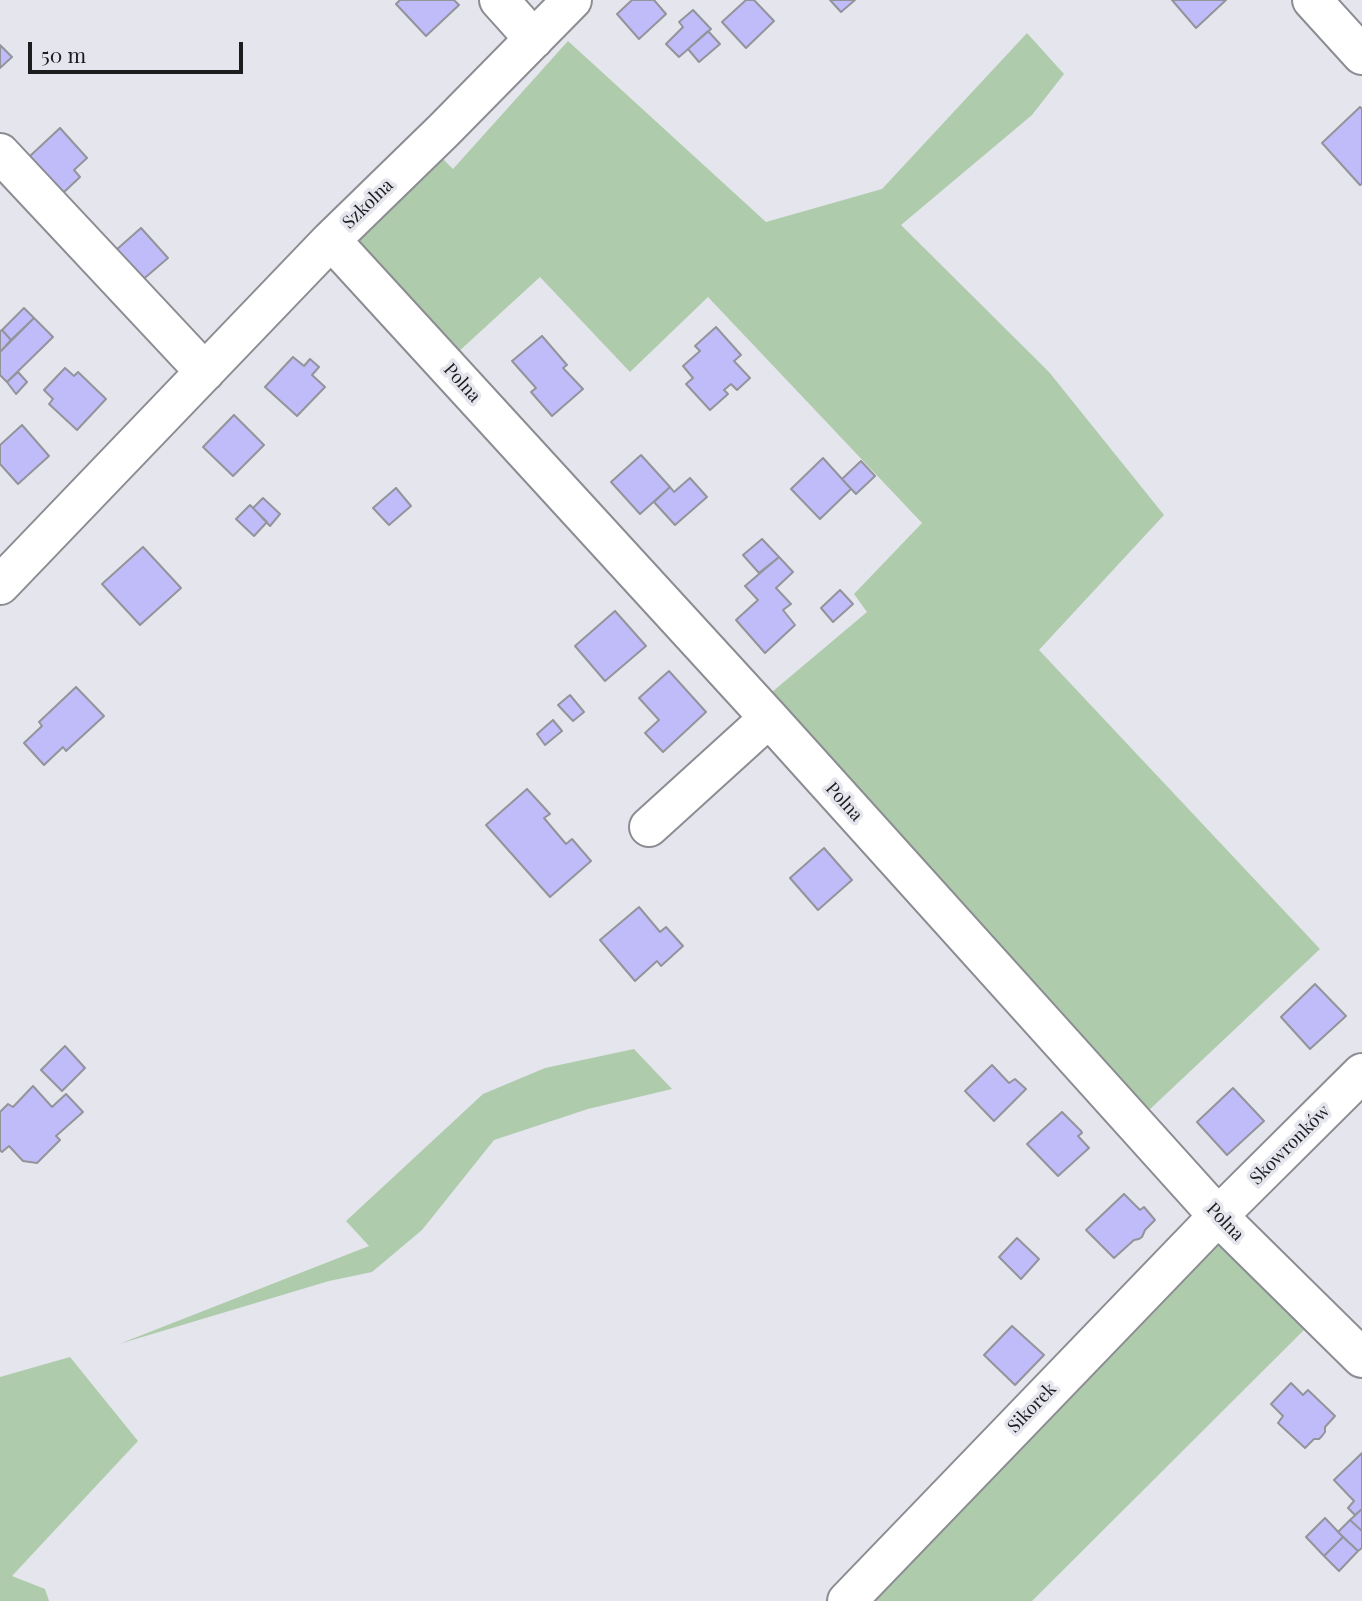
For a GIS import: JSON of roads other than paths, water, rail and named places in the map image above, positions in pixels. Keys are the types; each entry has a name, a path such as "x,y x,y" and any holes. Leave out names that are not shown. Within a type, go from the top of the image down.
{"street":[{"path":"499,0 534,39"},
{"name":"Szkolna","path":"0,585 331,240 572,0"},
{"path":"1312,0 1362,55"},
{"path":"0,153 205,372"},
{"name":"Polna","path":"331,240 1218,1216 1362,1358"},
{"path":"649,828 769,719"},
{"name":"Skowronków","path":"1218,1216 1362,1073"},
{"name":"Sikorek","path":"846,1601 1218,1216"}]}
